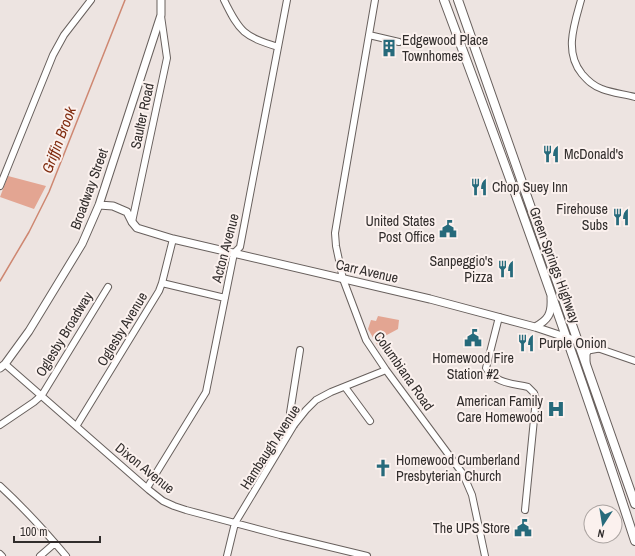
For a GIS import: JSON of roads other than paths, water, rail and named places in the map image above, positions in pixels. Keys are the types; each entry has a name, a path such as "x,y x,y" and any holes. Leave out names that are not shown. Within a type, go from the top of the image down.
{"main road":[{"name":"Green Springs Highway","path":"444,0 551,294 635,541"},
{"name":"Green Springs Highway","path":"458,0 635,504"}],"street":[{"path":"0,186 53,55 64,35 91,0"},
{"name":"Broadway Street","path":"3,366 30,331 82,244 99,205 161,15 161,0"},
{"path":"224,0 237,25 245,33 256,40 278,47"},
{"name":"Acton Avenue","path":"147,488 206,392 234,254 240,248 287,0"},
{"name":"Columbiana Road","path":"375,0 335,233 336,246 343,279 366,340 386,370 463,474 472,495 485,556"},
{"path":"581,0 572,43 572,54 577,67 590,82 602,89 635,97"},
{"name":"Saulter Road","path":"132,222 166,58 161,15"},
{"path":"369,35 399,42"},
{"name":"Carr Avenue","path":"99,205 114,206 127,212 137,228 173,239 430,298 535,327 635,361"},
{"name":"Oglesby Avenue","path":"76,425 122,354 162,283 173,239"},
{"path":"162,283 225,298"},
{"name":"Oglesby Broadway","path":"42,395 108,287"},
{"path":"535,327 543,323 552,309 551,294"},
{"path":"499,318 486,368 491,376 498,380 528,387 534,393 536,399 525,510"},
{"path":"586,366 586,354 588,350 599,348"},
{"path":"294,425 290,413 300,350"},
{"name":"Dixon Avenue","path":"3,366 42,395 163,501 174,506 235,523 367,556"},
{"name":"Hambaugh Avenue","path":"227,556 235,523 294,425 306,410 316,400 331,392 386,370"},
{"path":"345,387 370,421"},
{"path":"0,425 42,395"},
{"path":"0,486 50,535 66,556"},
{"path":"40,556 55,543"}],"waterway":[{"name":"Griffin Brook","path":"0,281 29,232 49,192 125,0"}],"place":[{"name":"Edgewood Place Townhomes","path":"389,48"},
{"name":"McDonald's","path":"551,154"},
{"name":"Chop Suey Inn","path":"479,187"},
{"name":"Firehouse Subs","path":"621,217"},
{"name":"United States Post Office","path":"448,229"},
{"name":"Sanpeggio's Pizza","path":"506,269"},
{"name":"Homewood Fire Station #2","path":"473,338"},
{"name":"Purple Onion","path":"526,343"},
{"name":"American Family Care Homewood","path":"556,409"},
{"name":"Homewood Cumberland Presbyterian Church","path":"383,468"},
{"name":"The UPS Store","path":"523,528"}]}
